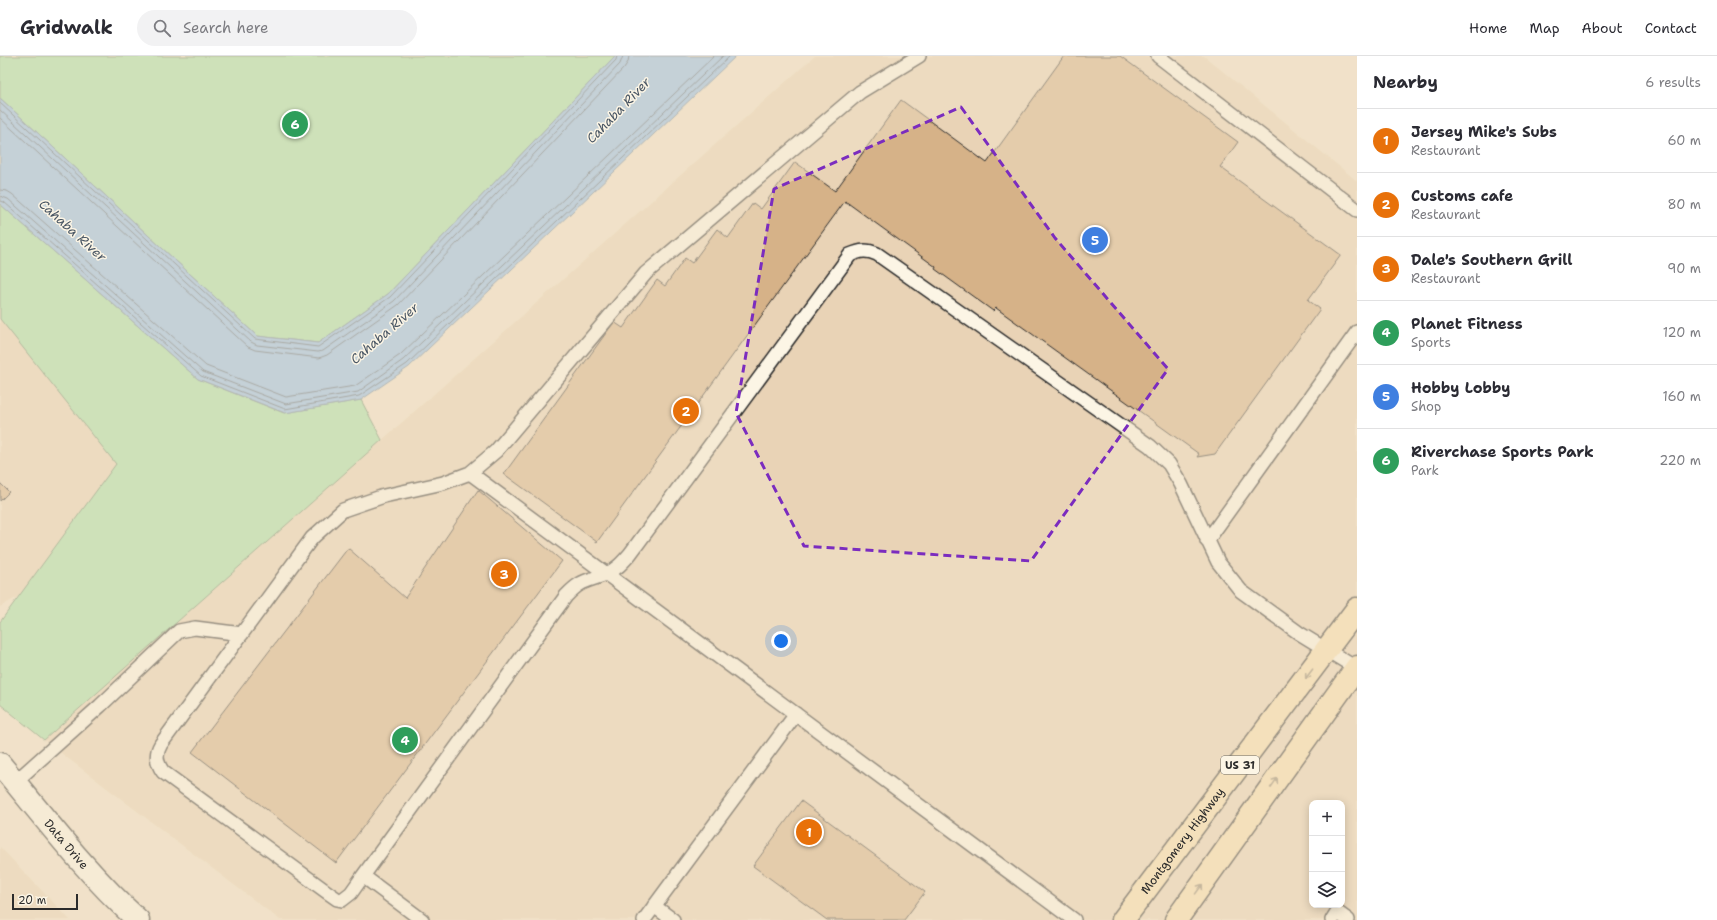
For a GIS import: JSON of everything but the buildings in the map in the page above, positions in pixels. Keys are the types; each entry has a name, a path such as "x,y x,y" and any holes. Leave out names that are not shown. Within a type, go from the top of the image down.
{"main road":[{"name":"Montgomery Highway","path":"1123,920 1357,609"},
{"name":"US 31","path":"1176,920 1357,668"}],"street":[{"name":"Data Drive","path":"0,764 90,872 114,898 138,920"}],"lane":[{"path":"919,56 860,92 646,273 496,451 470,473 443,483 384,496 342,510 312,538 161,744 156,755 163,772 337,899 342,900 347,897 566,596 575,586 586,580 606,574 619,566 630,554 850,255 867,250 877,254 1150,446 1169,464 1181,484 1218,562 1241,591 1326,651 1357,668"},
{"path":"1158,56 1357,210"},
{"path":"1207,541 1357,332"},
{"path":"470,473 1074,920"},
{"path":"15,782 100,706 179,631 195,628 242,634"},
{"path":"644,920 796,714"},
{"path":"363,876 422,920"},
{"path":"654,906 673,920"},
{"path":"1332,920 1337,912 1348,920"}],"highlighted area":[{"path":"961,107 1055,238 1168,369 1031,561 804,546 736,413 774,189"}],"shaded area":[{"path":"815,56 1204,56 1357,181 1357,920 280,920 44,740"},
{"path":"0,255 160,473 103,548 0,607"},
{"path":"0,847 70,920 0,920"}],"green space":[{"path":"0,56 615,56 388,294 318,343 257,336 0,98"},
{"path":"0,204 198,379 284,413 361,400 382,440 44,740 0,704 0,622 116,464 0,319"}],"water":[{"name":"Cahaba River","path":"615,56 736,56 409,367 361,400 285,413 198,379 0,204 0,98 257,336 318,343 388,294"}],"place":[{"name":"Riverchase Sports Park","path":"295,124"},
{"name":"Hobby Lobby","path":"1095,240"},
{"name":"Customs cafe","path":"686,411"},
{"name":"Dale's Southern Grill","path":"504,574"},
{"name":"Planet Fitness","path":"405,740"},
{"name":"Jersey Mike's Subs","path":"809,832"}]}
